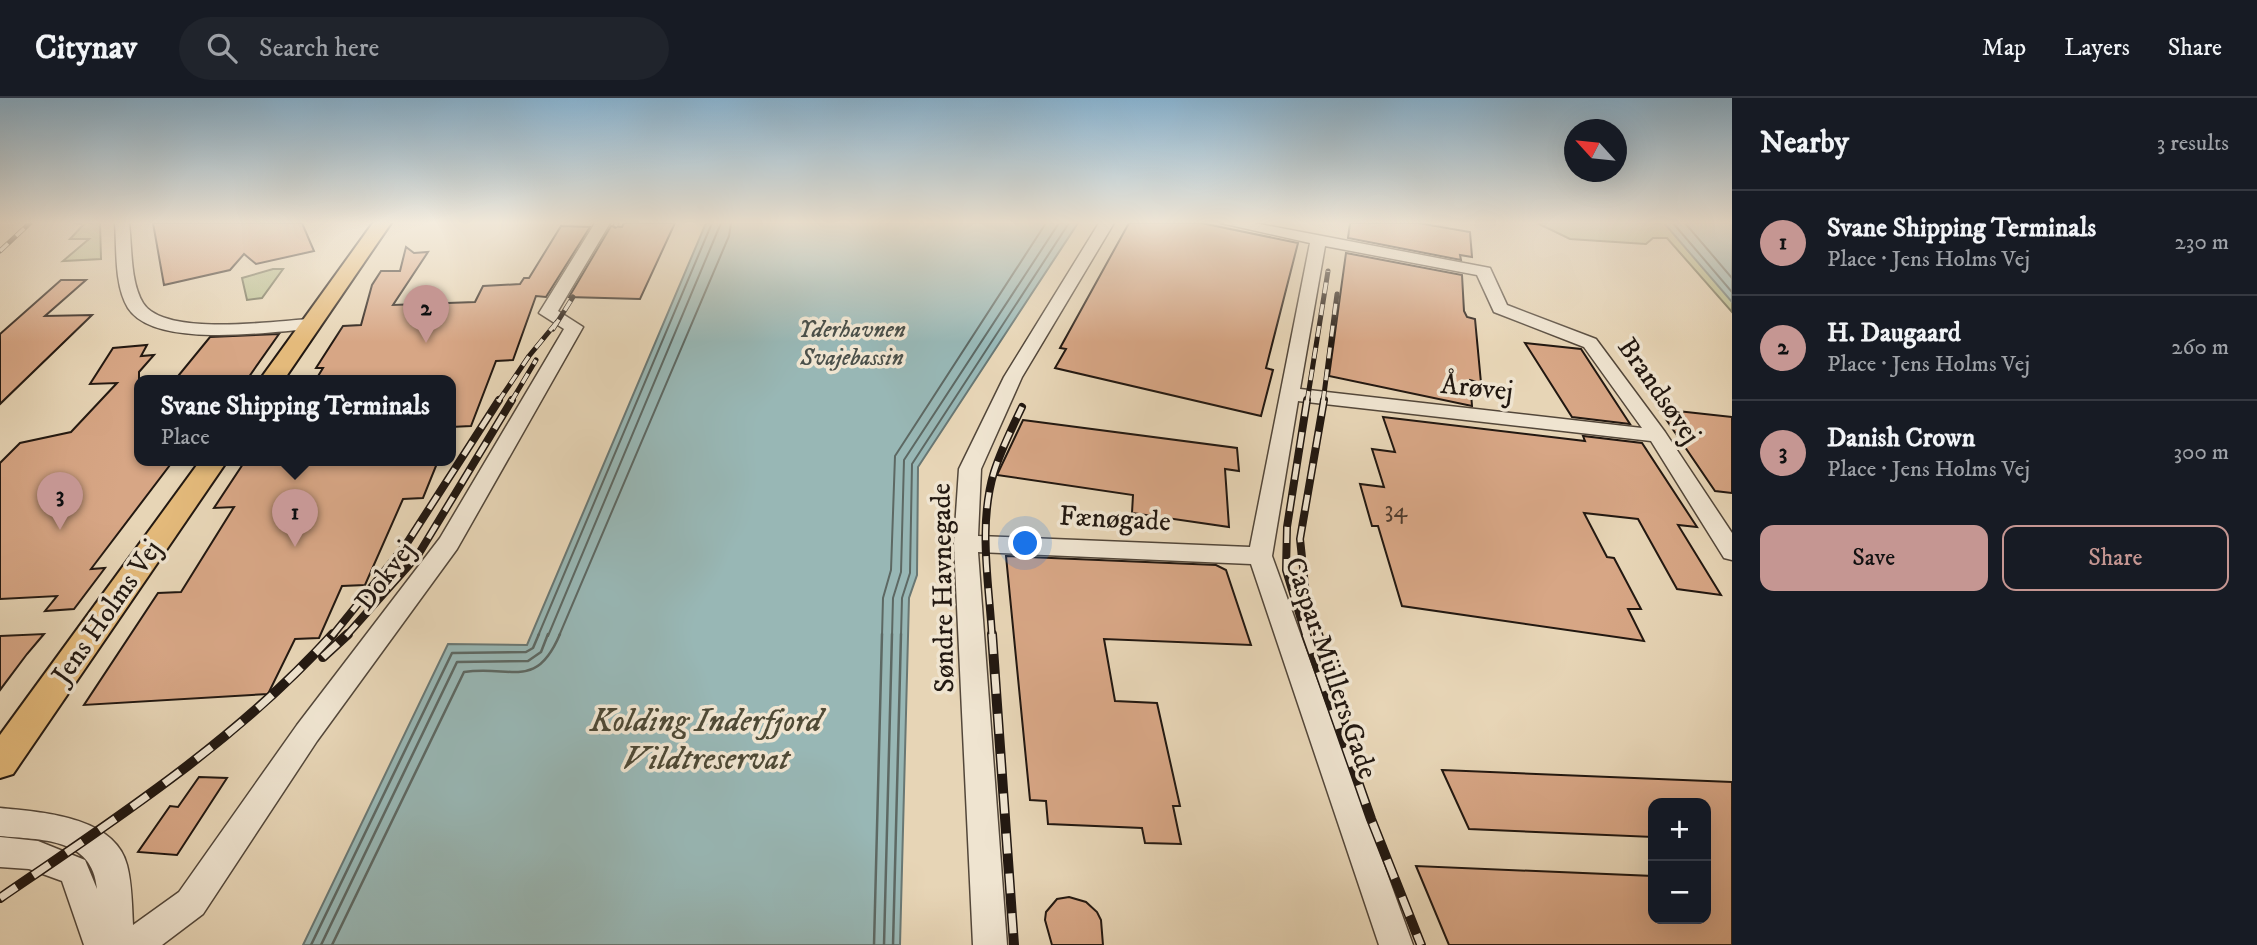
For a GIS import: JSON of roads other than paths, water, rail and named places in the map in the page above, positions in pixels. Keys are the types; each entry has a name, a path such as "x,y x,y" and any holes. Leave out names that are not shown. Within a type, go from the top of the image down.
{"main road":[{"path":"275,375 354,263"},
{"name":"Jens Holms Vej","path":"0,763 210,466"}],"street":[{"path":"128,263 135,307 148,319 198,328 310,324"},
{"name":"Dokvej","path":"134,945 191,903 307,733 449,542 574,327 548,313 579,263"},
{"name":"Søndre Havnegade","path":"990,945 967,543 970,469 1013,377 1083,263"},
{"name":"Caspar Müllers Gade","path":"1314,263 1261,556 1396,945"},
{"name":"Brandsøvej","path":"1439,263 1484,271 1500,308 1590,343 1658,436 1732,552"},
{"name":"Årøvej","path":"1290,394 1658,436"},
{"name":"Fænøgade","path":"967,543 1261,556"},
{"path":"0,822 56,827 94,844 111,865 116,924 112,945"},
{"path":"0,852 14,851 46,858 74,871 101,945"}],"water":[{"name":"Kolding Inderfjord Vildtreservat","path":"689,263 1052,263 918,467 917,575 909,598 900,945 303,945 448,644 527,645"},
{"path":"1698,263 1732,263 1732,302"}],"railway":[{"path":"1307,402 1328,271"},
{"path":"1323,402 1337,294"},
{"path":"553,329 573,297"},
{"path":"498,402 529,356 557,322"},
{"path":"511,402 536,360"},
{"path":"332,636 407,543 499,400"},
{"path":"347,635 418,555 512,400"},
{"path":"1306,636 1286,570 1287,527 1307,400"},
{"path":"1319,636 1305,586 1300,539 1324,400"},
{"path":"992,636 986,554 989,492 1003,447 1022,407"},
{"path":"0,898 131,807 216,743 257,709 333,634"},
{"path":"992,634 1014,945"},
{"path":"1306,634 1371,819 1421,945"},
{"path":"1318,634 1344,720"},
{"path":"323,657 347,635"}],"place":[{"name":"H. Daugaard","path":"426,343"},
{"name":"Danish Crown","path":"60,530"},
{"name":"Svane Shipping Terminals","path":"295,547"}],"water label":[{"name":"Yderhavnen Svajebassin","path":"852,344"}]}
